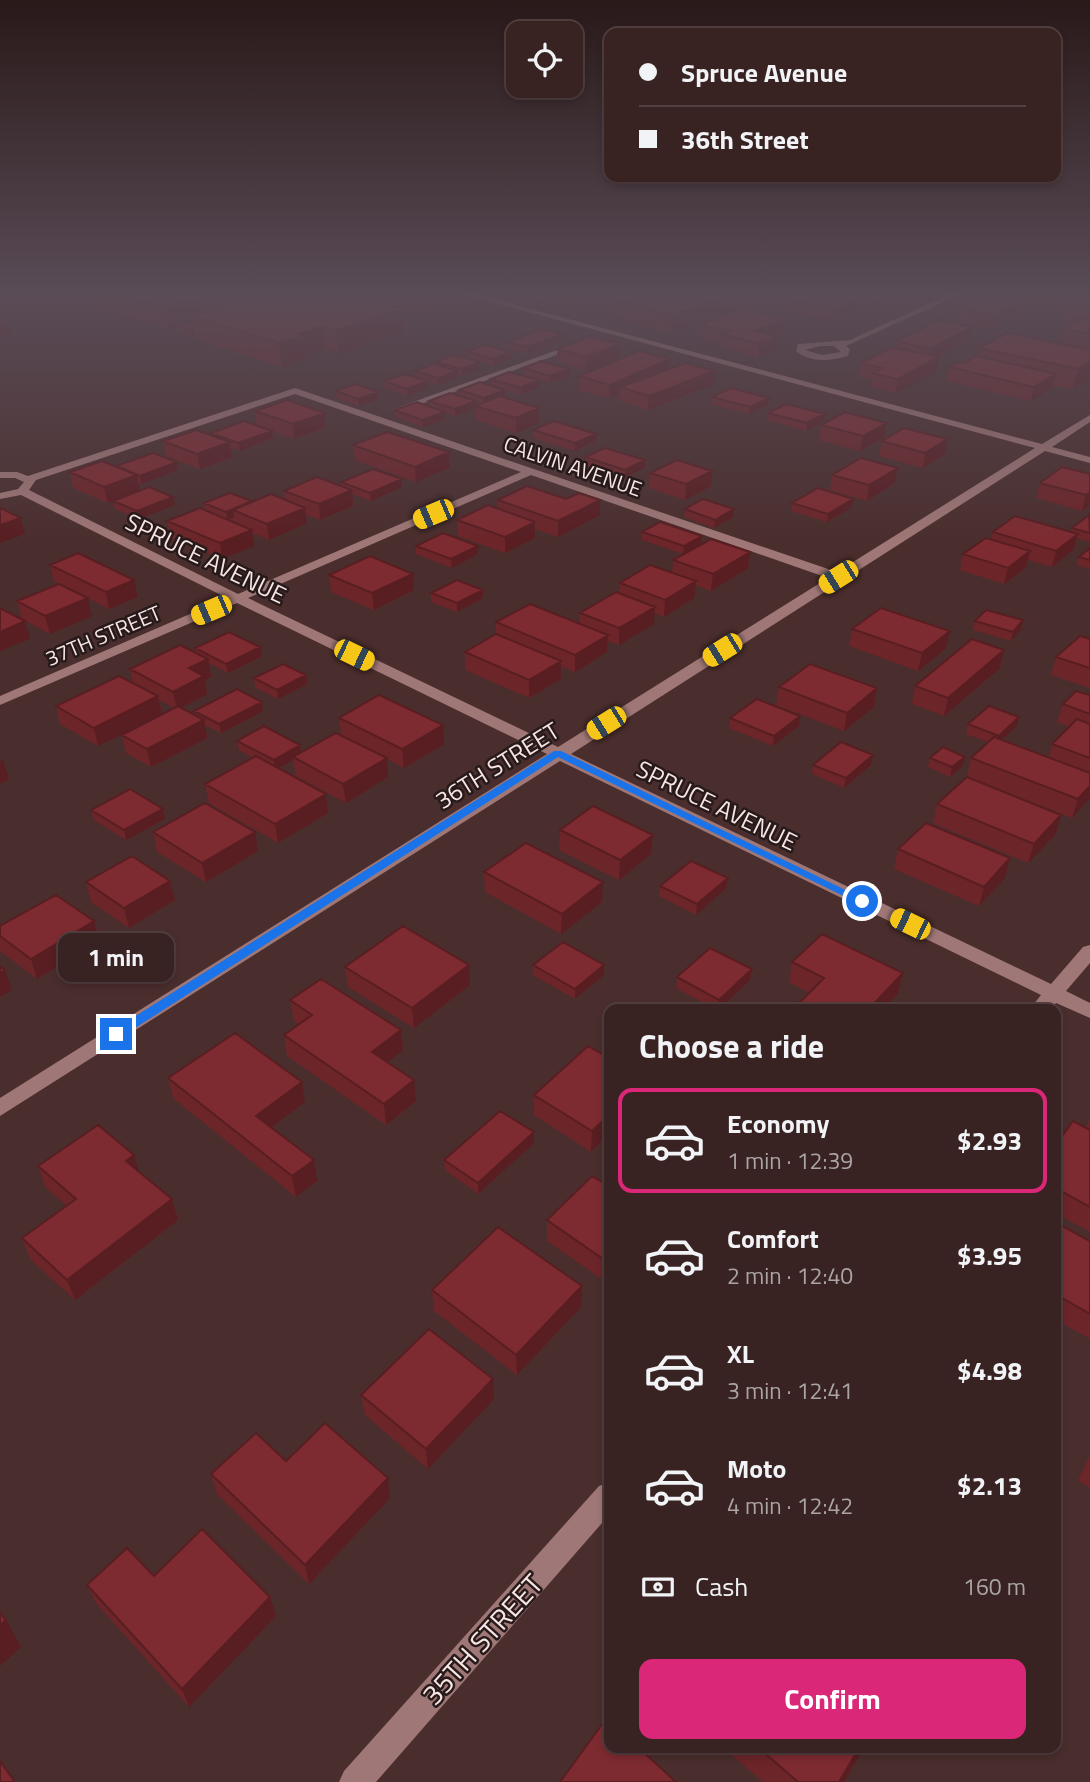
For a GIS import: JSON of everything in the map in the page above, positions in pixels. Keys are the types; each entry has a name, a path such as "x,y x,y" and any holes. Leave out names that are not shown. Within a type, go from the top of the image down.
{"street":[{"path":"396,410 489,377"},
{"path":"781,377 1090,460"},
{"name":"CALVIN AVENUE","path":"26,485 295,391 838,577"},
{"name":"36TH STREET","path":"0,1108 1090,418"},
{"name":"37TH STREET","path":"0,701 530,472"},
{"path":"0,475 18,475 26,485 0,496"},
{"name":"SPRUCE AVENUE","path":"26,485 237,598 1090,1011"},
{"path":"1045,1004 1090,951"},
{"name":"35TH STREET","path":"355,1782 604,1501"}],"building":[{"path":"396,377 415,377 428,381 407,389 384,381"},
{"path":"528,377 539,380 521,388 491,379"},
{"path":"583,377 628,377 610,385"},
{"path":"647,377 698,377 649,396 620,387"},
{"path":"992,377 1051,377 1034,387"},
{"path":"480,382 505,390 484,398 459,390"},
{"path":"355,384 378,392 358,399 336,391"},
{"path":"731,388 769,398 750,407 712,397"},
{"path":"450,393 476,401 455,409 429,401"},
{"path":"499,396 539,408 516,418 475,406"},
{"path":"287,400 325,413 293,424 255,411"},
{"path":"417,402 445,412 422,420 394,410"},
{"path":"786,404 825,414 807,423 768,413"},
{"path":"845,412 886,423 863,436 821,425"},
{"path":"244,421 272,431 238,443 211,433"},
{"path":"554,421 596,434 575,443 533,430"},
{"path":"904,428 947,439 925,453 882,441"},
{"path":"196,430 230,442 197,454 163,441"},
{"path":"387,432 449,452 415,467 353,445"},
{"path":"605,448 645,460 625,470 585,457"},
{"path":"153,453 177,462 140,476 116,466"},
{"path":"861,458 898,468 869,485 832,475"},
{"path":"677,460 712,471 686,484 650,473"},
{"path":"102,461 137,475 104,487 70,472"},
{"path":"1062,467 1090,474 1090,492 1086,495 1040,483"},
{"path":"373,469 402,479 370,493 341,482"},
{"path":"317,477 352,490 319,504 284,491"},
{"path":"527,486 566,499 579,493 600,500 558,521 498,500"},
{"path":"149,487 173,497 137,511 113,501"},
{"path":"818,488 853,499 828,514 792,503"},
{"path":"230,493 252,501 226,512 204,503"},
{"path":"271,494 305,508 267,524 233,510"},
{"path":"703,499 734,509 715,520 685,509"},
{"path":"488,505 535,522 505,537 457,520"},
{"path":"0,508 21,518 0,525"},
{"path":"200,508 252,530 220,543 167,521"},
{"path":"1089,515 1090,533 1072,528"},
{"path":"1015,516 1078,534 1056,551 993,532"},
{"path":"660,522 702,536 684,546 642,532"},
{"path":"443,533 478,546 451,559 416,546"},
{"path":"986,538 1030,551 1008,568 963,554"},
{"path":"711,539 750,552 713,574 673,560"},
{"path":"1090,548 1090,560 1079,557"},
{"path":"78,553 134,580 106,592 50,565"},
{"path":"370,556 413,574 372,593 329,575"},
{"path":"650,565 696,581 665,600 620,583"},
{"path":"457,580 483,590 457,603 431,593"},
{"path":"59,584 88,598 45,616 17,601"},
{"path":"616,592 655,607 619,628 580,613"},
{"path":"530,604 608,635 575,655 496,622"},
{"path":"0,608 25,621 0,632"},
{"path":"881,608 950,631 922,653 852,629"},
{"path":"986,610 1023,620 1013,632 975,621"},
{"path":"229,632 260,647 226,664 195,648"},
{"path":"496,634 561,661 529,680 465,652"},
{"path":"1080,636 1090,639 1090,668 1056,657"},
{"path":"972,639 1004,650 948,698 915,686"},
{"path":"180,645 208,659 189,668 204,676 173,692 130,669"},
{"path":"283,664 306,675 277,690 254,678"},
{"path":"810,664 877,688 847,713 779,687"},
{"path":"119,676 158,696 94,728 56,706"},
{"path":"237,689 262,702 219,724 194,711"},
{"path":"1076,691 1090,695 1090,714 1063,704"},
{"path":"379,695 443,725 402,749 339,718"},
{"path":"757,699 800,716 774,736 730,718"},
{"path":"178,706 204,720 147,749 122,735"},
{"path":"989,706 1019,717 999,736 968,724"},
{"path":"1077,719 1090,724 1090,758 1052,744"},
{"path":"264,726 300,745 274,760 237,741"},
{"path":"336,733 387,758 343,784 293,757"},
{"path":"994,737 1090,773 1090,786 1078,799 971,758"},
{"path":"841,742 873,755 846,778 813,765"},
{"path":"943,747 965,757 952,767 930,758"},
{"path":"256,756 326,794 275,824 205,784"},
{"path":"967,777 1061,815 1034,844 937,804"},
{"path":"130,789 163,809 124,830 91,810"},
{"path":"205,803 255,832 202,863 153,832"},
{"path":"593,806 653,835 620,860 560,830"},
{"path":"926,823 1010,858 984,887 898,849"},
{"path":"526,843 603,882 562,914 484,872"},
{"path":"132,856 170,881 124,908 86,882"},
{"path":"691,861 728,878 697,904 660,886"},
{"path":"56,895 94,921 31,959 0,936 0,926"},
{"path":"403,926 469,965 412,1008 345,967"},
{"path":"822,934 903,973 874,1004 798,1004 824,978 792,962"},
{"path":"563,942 604,965 575,989 533,965"},
{"path":"710,948 752,969 719,1000 677,977"},
{"path":"321,979 401,1030 372,1052 414,1080 384,1104 284,1035 312,1015 290,1000"},
{"path":"235,1033 302,1082 256,1116 314,1160 292,1176 168,1078"},
{"path":"588,1046 604,1055 604,1120 592,1131 534,1095"},
{"path":"500,1111 534,1132 478,1183 444,1160"},
{"path":"1073,1121 1090,1130 1090,1207 1061,1191 1061,1138"},
{"path":"98,1125 134,1155 126,1161 172,1199 67,1280 22,1238 76,1199 38,1166"},
{"path":"592,1176 604,1183 604,1260 547,1220"},
{"path":"1061,1225 1090,1241 1090,1314 1061,1297"},
{"path":"498,1227 582,1286 516,1355 432,1290"},
{"path":"429,1329 493,1379 426,1449 361,1395"},
{"path":"325,1423 388,1478 305,1565 211,1474 256,1433 286,1461"},
{"path":"202,1529 270,1597 182,1689 87,1585 127,1548 154,1576"},
{"path":"0,1613 6,1620 0,1626"},
{"path":"604,1722 604,1753 644,1753 676,1782 560,1782"},
{"path":"765,1753 856,1753 839,1782 798,1782"},
{"path":"0,1761 15,1782 0,1782"}],"route":[{"path":"116,1034 558,753 862,901"}]}
